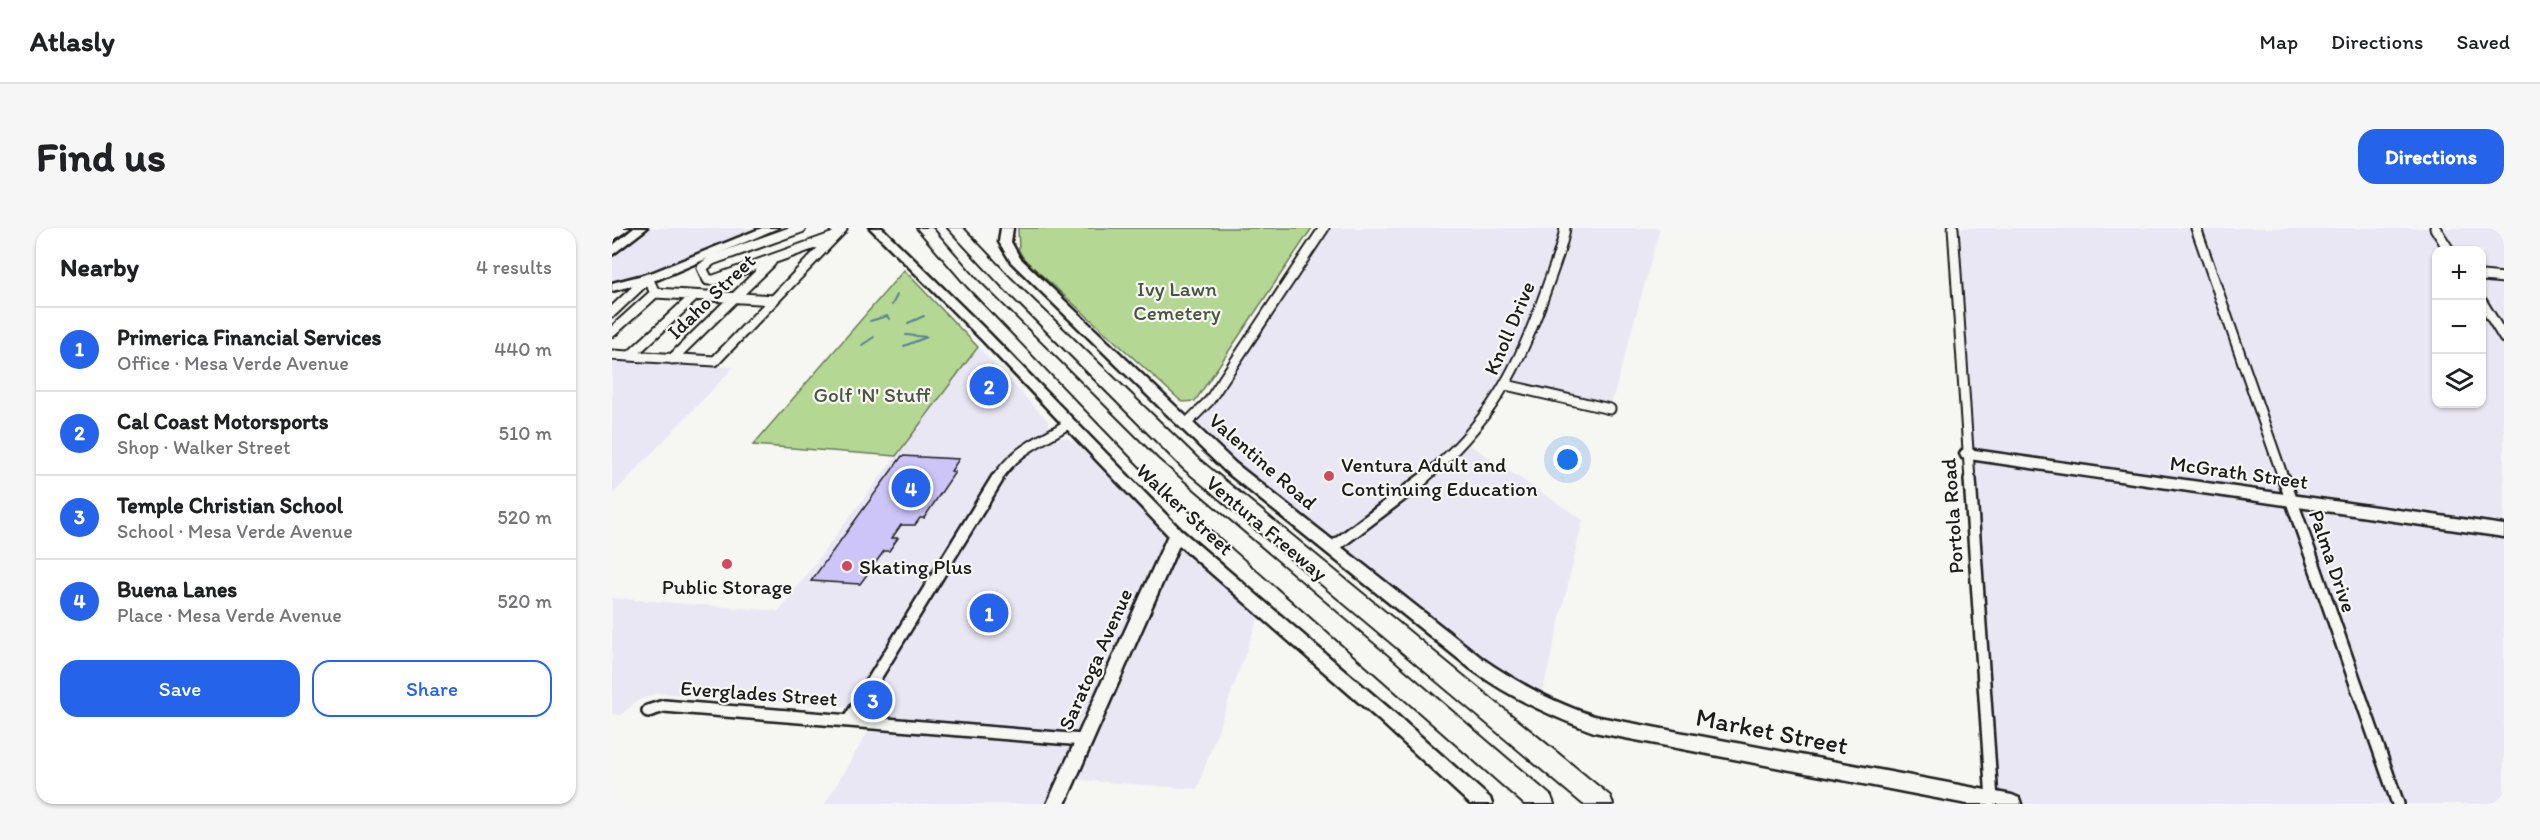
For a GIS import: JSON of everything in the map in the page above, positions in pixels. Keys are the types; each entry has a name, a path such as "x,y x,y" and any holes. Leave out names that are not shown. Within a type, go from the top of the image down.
{"highway":[{"path":"913,228 972,283"},
{"name":"Ventura Freeway","path":"924,228 972,283 1151,465 1542,804"},
{"name":"Ventura Freeway","path":"955,228 1190,464 1601,804"},
{"path":"974,228 1002,267 1005,280"}],"street":[{"path":"612,238 624,228"},
{"path":"612,252 641,228"},
{"path":"612,287 648,278 772,228"},
{"path":"801,228 763,240 704,264 702,268 711,281 774,259 836,232"},
{"name":"Walker Street","path":"876,228 985,336 1176,534 1375,706 1482,804"},
{"name":"Valentine Road","path":"1007,228 1005,242 1015,260 1230,467 1492,676 1527,697"},
{"path":"1186,424 1209,401 1324,228"},
{"name":"Knoll Drive","path":"1332,548 1437,468 1479,424 1506,385 1519,357 1563,242 1565,228"},
{"name":"Portola Road","path":"1953,228 1992,800"},
{"name":"Palma Drive","path":"2196,228 2398,804"},
{"path":"2436,228 2447,246"},
{"path":"612,355 715,361 836,232"},
{"name":"Idaho Street","path":"672,359 774,259"},
{"path":"2486,276 2504,278"},
{"path":"648,278 655,294"},
{"path":"612,312 648,278"},
{"path":"612,332 655,294 774,300"},
{"path":"630,356 695,296"},
{"path":"2486,310 2504,338"},
{"path":"1506,385 1610,409"},
{"path":"849,720 1005,465 1030,442 1058,431 1068,424"},
{"name":"McGrath Street","path":"1967,454 2504,531"},
{"name":"Saratoga Avenue","path":"1056,804 1176,534"},
{"name":"Market Street","path":"1527,697 1576,718 1612,728 2012,804"},
{"name":"Everglades Street","path":"648,711 664,706 1083,740"}],"shaded area":[{"path":"641,228 772,228 672,269 612,287 612,252"},
{"path":"1324,228 1660,228 1610,409 1506,385 1464,441 1583,520 1540,703 1522,694 1186,424 1194,418"},
{"path":"1953,228 2504,228 2504,804 1985,804 1992,800"},
{"path":"978,347 1049,422 1049,426 1060,437 1069,439 1118,475 1262,607 1197,789 1067,779 1056,804 825,804 881,710 658,693 637,701 621,715 612,714 612,598 779,611"},
{"path":"612,360 734,367 612,495"}],"green space":[{"name":"Ivy Lawn Cemetery","path":"1018,228 1312,228 1195,401 1182,402 1024,259 1019,251"},
{"name":"Golf 'N' Stuff","path":"904,270 978,347 896,456 753,445"}],"building":[{"path":"902,456 959,459 951,471 955,472 924,518 920,518 915,525 901,525 892,538 898,538 889,551 884,551 860,584 811,581"}],"waterway":[{"path":"892,305 897,295"},
{"path":"870,321 887,316 889,319"},
{"path":"908,323 924,316"},
{"path":"904,346 927,337 906,335"},
{"path":"862,345 874,337"}],"place":[{"name":"Cal Coast Motorsports","path":"989,386"},
{"name":"Ventura Adult and Continuing Education","path":"1329,476"},
{"name":"Buena Lanes","path":"911,488"},
{"name":"Public Storage","path":"727,564"},
{"name":"Skating Plus","path":"847,566"},
{"name":"Primerica Financial Services","path":"989,613"},
{"name":"Temple Christian School","path":"873,700"}]}
